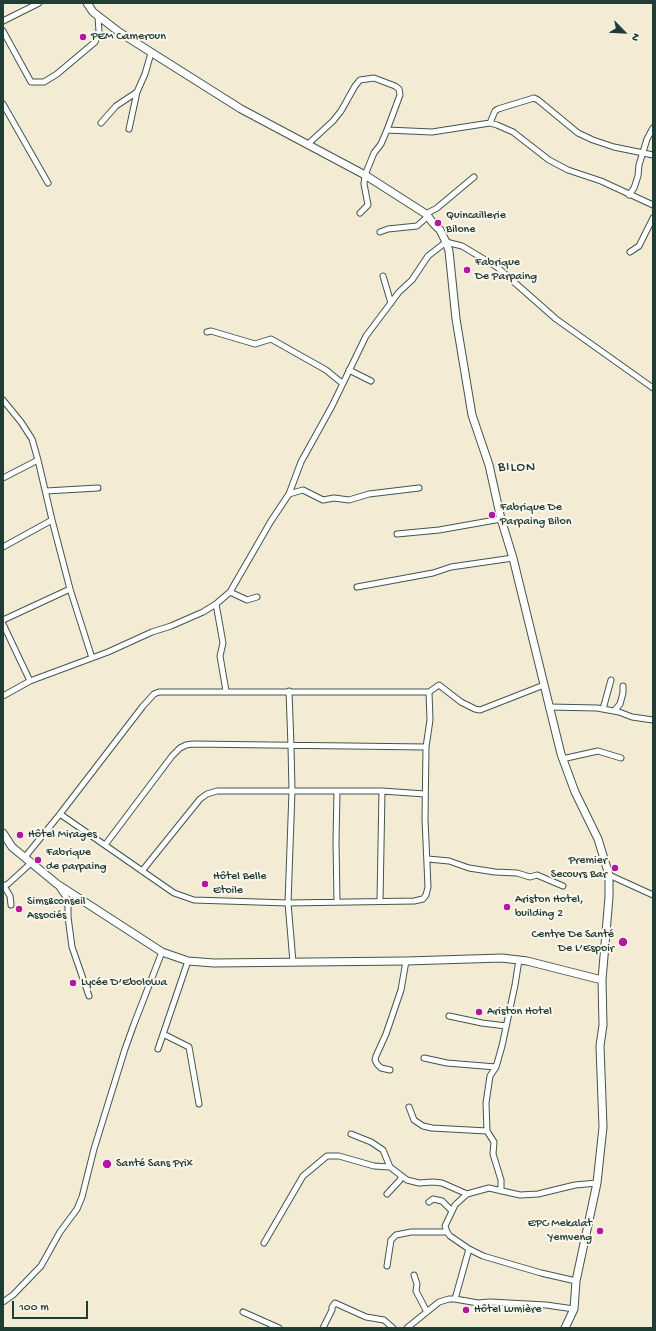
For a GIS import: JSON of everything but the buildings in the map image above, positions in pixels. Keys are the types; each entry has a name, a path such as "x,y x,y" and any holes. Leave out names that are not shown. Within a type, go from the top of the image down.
{"main road":[{"path":"87,3 93,12 119,32 241,109 365,175 427,216 440,230 446,242 449,251 456,319 472,415 489,465 501,519 513,558 562,759 575,792 598,839 609,875 602,980 603,1025 600,1046 603,1127 597,1183 576,1281 574,1309 565,1328"},
{"path":"3,833 12,847 57,884 162,952 188,961 214,963 406,962 502,958 527,961 602,980"}],"street":[{"path":"3,21 39,3"},
{"path":"3,31 31,82 44,82 57,74 95,42 99,32 98,16"},
{"path":"129,128 137,92 145,74 151,52"},
{"path":"307,145 333,121 360,80 374,78 399,89 400,95 387,130 374,153 365,175 364,184 368,205 360,213"},
{"path":"101,124 116,106 137,92"},
{"path":"490,124 495,111 498,109 534,98 578,133 614,147 653,155"},
{"path":"3,104 48,183"},
{"path":"387,130 432,132 490,124 513,132 549,160 568,170 601,181 653,205"},
{"path":"629,195 634,188 647,139 653,128"},
{"path":"380,232 388,229 417,226 474,177"},
{"path":"630,252 639,246 653,218"},
{"path":"3,696 30,681 92,658 203,612 216,604 230,592 271,521 289,494 301,462 321,427 366,336 399,292 412,280 428,256 446,242 462,246 497,267 556,319 653,388"},
{"path":"383,276 391,303"},
{"path":"207,332 212,331 255,344 271,339 326,370 342,383"},
{"path":"349,370 371,381"},
{"path":"3,400 21,422 32,439 70,589 92,658"},
{"path":"3,478 38,460"},
{"path":"46,491 98,488"},
{"path":"289,494 303,490 323,500 334,498 349,500 369,494 420,488"},
{"path":"397,534 439,530 501,519"},
{"path":"3,547 52,520"},
{"path":"357,587 432,573 452,566 513,558"},
{"path":"3,620 70,589"},
{"path":"230,592 247,600 257,596"},
{"path":"216,604 223,643 220,656 226,691"},
{"path":"3,624 30,681"},
{"path":"603,709 611,680"},
{"path":"25,857 143,706 154,694 159,692 429,692 436,685 441,685 461,702 475,710 480,710 544,685"},
{"path":"614,711 620,704 623,686"},
{"path":"289,691 292,746 292,791 288,903 293,962"},
{"path":"60,814 174,893 194,900 288,903 414,901 423,899 426,895 428,887 428,859 425,819 426,747 430,720 429,692"},
{"path":"549,707 603,709 632,717 653,720"},
{"path":"105,845 172,756 180,748 186,745 426,747"},
{"path":"562,759 598,751 621,758"},
{"path":"142,871 194,807 207,794 217,791 382,791 426,794"},
{"path":"337,791 337,902"},
{"path":"380,901 382,791"},
{"path":"428,859 449,861 469,868 495,872 517,873 530,876 537,875 563,886"},
{"path":"11,905 10,896 4,886 31,863"},
{"path":"609,875 653,894"},
{"path":"57,884 68,900 68,917 72,947 89,996"},
{"path":"3,1302 13,1295 41,1266 60,1232 77,1209 82,1197 96,1143 125,1049 162,952"},
{"path":"501,1191 501,1180 493,1154 494,1142 487,1131 486,1103 490,1076 496,1067 502,1046 515,985 518,960"},
{"path":"158,1049 188,961"},
{"path":"390,1070 381,1068 376,1064 376,1056 386,1034 401,990 406,962"},
{"path":"449,1016 506,1026"},
{"path":"163,1034 189,1047 199,1104"},
{"path":"424,1058 496,1067"},
{"path":"409,1107 414,1120 423,1126 432,1128 487,1131"},
{"path":"351,1134 371,1142 383,1150 390,1167 401,1177 419,1183 442,1183 467,1194"},
{"path":"264,1243 303,1176 327,1156 339,1156 374,1166 390,1167"},
{"path":"387,1194 401,1177"},
{"path":"576,1281 541,1273 483,1256 469,1249 447,1232 445,1226 446,1221 455,1205 467,1194 489,1188 520,1195 538,1194 575,1185 597,1183"},
{"path":"429,1202 433,1199 442,1201 452,1211"},
{"path":"387,1266 391,1240 396,1234 411,1232 447,1232"},
{"path":"455,1299 469,1249"},
{"path":"414,1275 417,1284 416,1290 427,1312"},
{"path":"407,1328 439,1302 449,1299 478,1303 490,1302 546,1305 574,1309"},
{"path":"323,1328 335,1303 366,1317 384,1320 393,1328"},
{"path":"244,1312 279,1328"}],"place":[{"name":"PEM Cameroun","path":"83,37"},
{"name":"Quincaillerie Bilone","path":"438,223"},
{"name":"Fabrique De Parpaing","path":"467,270"},
{"name":"Fabrique De Parpaing Bilon","path":"492,515"},
{"name":"Hôtel Mirages","path":"20,835"},
{"name":"Fabrique de parpaing","path":"38,860"},
{"name":"Premier Secours Bar","path":"615,868"},
{"name":"Hôtel Belle Etoile","path":"205,884"},
{"name":"Ariston Hotel, building 2","path":"507,907"},
{"name":"Sims&conseil Associés","path":"19,909"},
{"name":"Centre De Santé De L’Espoir","path":"623,942"},
{"name":"Lycée D’Ebolowa","path":"73,983"},
{"name":"Ariston Hotel","path":"479,1012"},
{"name":"Santé Sans Prix","path":"107,1164"},
{"name":"EPC Mekalat Yemveng","path":"600,1231"},
{"name":"Hôtel Lumière","path":"466,1310"}],"district":[{"name":"BILON","path":"517,468"}]}
